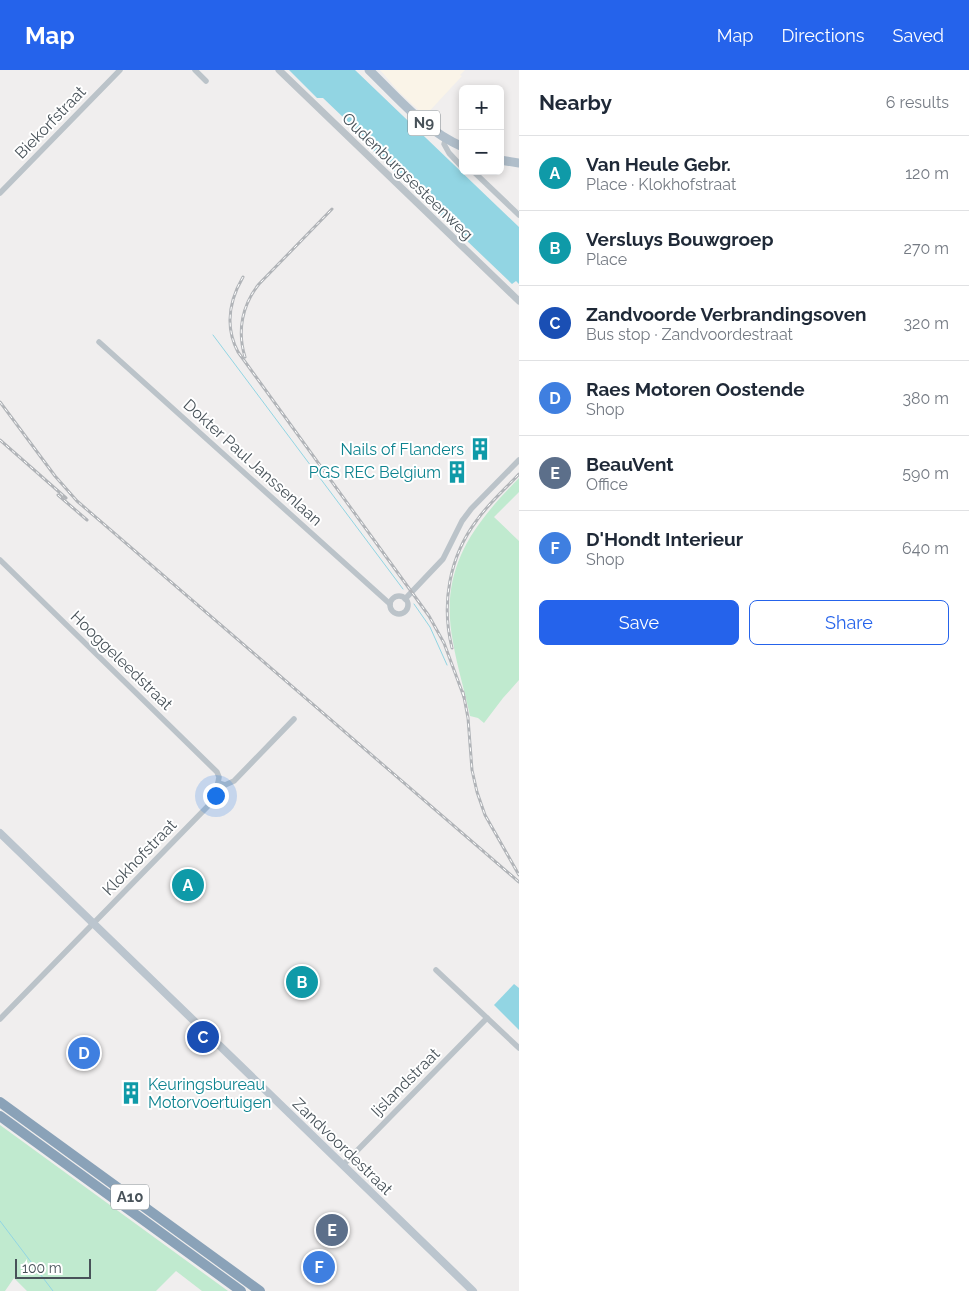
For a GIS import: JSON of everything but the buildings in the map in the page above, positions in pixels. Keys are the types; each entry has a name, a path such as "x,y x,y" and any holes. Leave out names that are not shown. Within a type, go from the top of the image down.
{"highway":[{"name":"A10","path":"0,1102 260,1291"},
{"name":"A10","path":"0,1116 241,1291"},
{"name":"A10","path":"216,1259 267,1291"}],"main road":[{"name":"N9","path":"369,70 425,124 446,139 459,145"},
{"path":"504,161 519,164"},
{"name":"Zandvoordestraat","path":"0,833 473,1291"}],"street":[{"name":"Biekorfstraat","path":"0,193 120,70"},
{"path":"195,70 206,81"},
{"name":"Oudenburgsesteenweg","path":"279,70 519,301"},
{"path":"446,139 444,144 446,149 459,164"},
{"path":"477,175 519,215"},
{"name":"Dokter Paul Janssenlaan","path":"99,342 390,604 390,608 395,614 403,614 408,608 405,599 401,596 396,596 390,604"},
{"name":"Dokter Paul Janssenlaan","path":"405,599 443,558 462,521 471,509 519,460"},
{"name":"Hooggeleedstraat","path":"0,560 217,772 219,777 218,783"},
{"path":"218,783 225,785 234,782 294,719"},
{"name":"Klokhofstraat","path":"0,1019 209,805 214,797 218,783"},
{"path":"436,970 519,1048"},
{"name":"Ijslandstraat","path":"343,1165 487,1018"}],"shaded area":[{"path":"380,70 465,70 460,75 462,76 425,116 399,92"}],"green space":[{"path":"519,478 519,492 494,517 519,541 519,680 484,723 478,718 470,716 453,642 450,616 451,593 455,571 473,532 486,514"},
{"path":"0,1125 228,1291 202,1291 176,1271 156,1291 27,1291 14,1278 5,1291 0,1291"}],"water":[{"path":"289,70 355,70 459,170 459,175 465,175 519,227 519,284 516,281 512,284 367,145 367,140 323,98 317,98"},
{"path":"514,984 519,988 519,1030 494,1005"}],"waterway":[{"path":"213,335 403,589"},
{"path":"414,604 430,627 447,665"},
{"path":"0,1221 53,1291"}],"railway":[{"path":"245,357 241,328 245,309 253,292 332,209"},
{"path":"243,277 234,295 230,314 231,333 238,352 429,616 444,643 464,697"},
{"path":"0,402 55,476 77,501 519,882"},
{"path":"0,440 66,498"},
{"path":"452,648 447,615 448,598 450,581 460,549 467,534 482,514 519,474"},
{"path":"58,495 87,520"},
{"path":"463,692 468,718 472,770 477,792 485,815 519,875"}],"place":[{"name":"Nails of Flanders","path":"480,449"},
{"name":"PGS REC Belgium","path":"457,472"},
{"name":"Van Heule Gebr.","path":"188,885"},
{"name":"Versluys Bouwgroep","path":"302,982"},
{"name":"Zandvoorde Verbrandingsoven","path":"203,1037"},
{"name":"Raes Motoren Oostende","path":"84,1053"},
{"name":"Keuringsbureau Motorvoertuigen","path":"131,1093"},
{"name":"BeauVent","path":"332,1230"},
{"name":"D'Hondt Interieur","path":"319,1267"}]}
